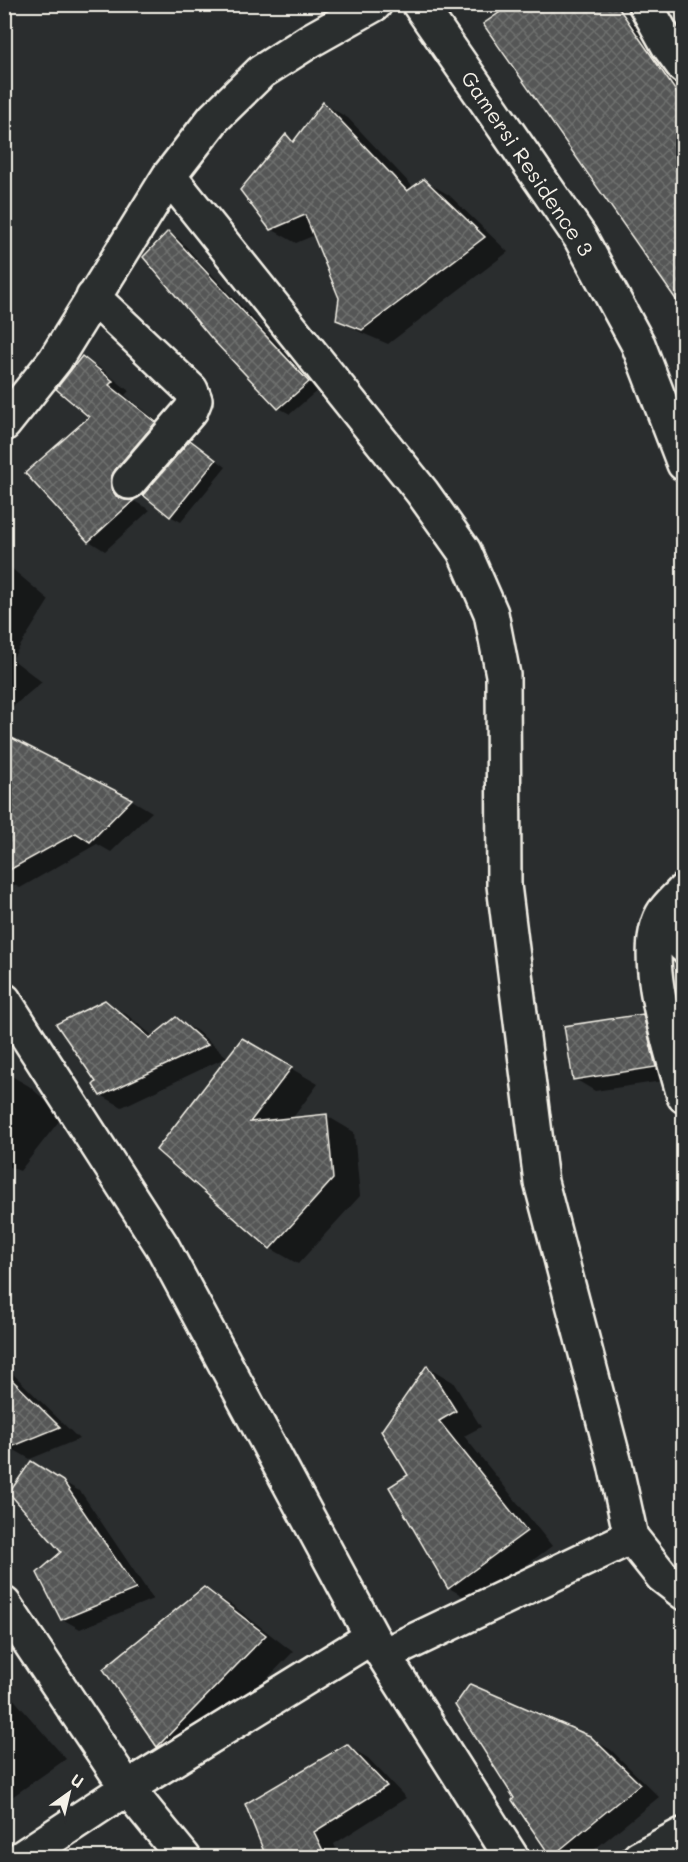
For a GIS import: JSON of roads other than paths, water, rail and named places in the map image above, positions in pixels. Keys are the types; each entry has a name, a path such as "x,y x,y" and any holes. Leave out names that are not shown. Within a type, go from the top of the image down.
{"street":[{"path":"4,424 55,360 169,176 214,118 261,72 311,40 375,4"},
{"name":"Gamersi Residence 3","path":"419,4 563,209 580,237 638,344 683,462"},
{"path":"645,4 668,45 684,67"},
{"path":"169,176 422,492 465,551 491,613 503,675 504,885 541,1182 615,1464 631,1537 662,1576 684,1593"},
{"path":"93,297 191,390 195,400 191,410 129,482"},
{"path":"684,890 662,915 653,956 655,979 684,1096"},
{"path":"662,915 684,946"},
{"path":"5,1003 162,1246 378,1646 512,1857"},
{"path":"21,1857 127,1788 378,1646 631,1537"},
{"path":"4,1604 127,1788 184,1857"},
{"path":"639,1857 682,1834"}]}
